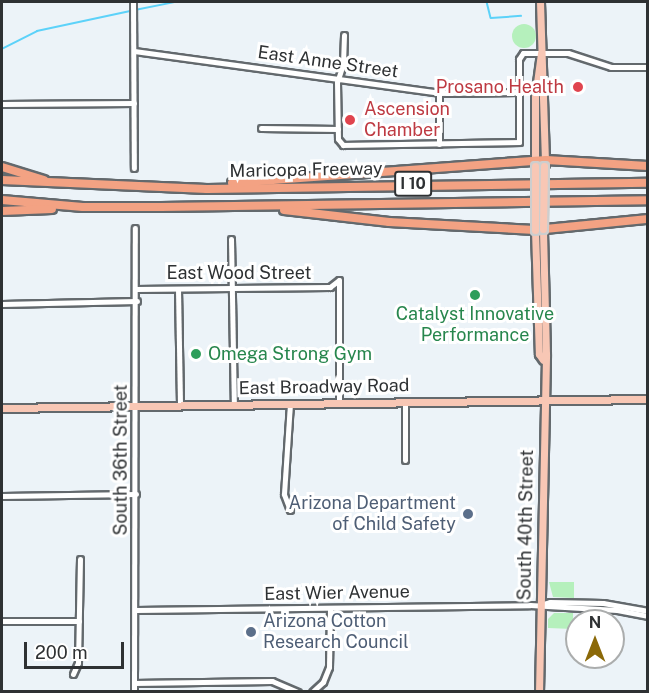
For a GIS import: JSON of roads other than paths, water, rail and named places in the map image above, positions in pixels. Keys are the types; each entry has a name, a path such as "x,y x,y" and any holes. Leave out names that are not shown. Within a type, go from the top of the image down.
{"highway":[{"path":"178,187 545,163 648,166"},
{"path":"2,167 56,184"},
{"name":"Maricopa Freeway","path":"2,180 56,184 178,187 648,183"},
{"name":"Maricopa Freeway","path":"2,200 79,207 648,200"},
{"path":"250,206 389,222 539,229 648,219"},
{"path":"2,211 79,207"}],"main road":[{"name":"South 40th Street","path":"539,229 545,163 540,2"},
{"name":"South 40th Street","path":"539,692 543,360 539,354 539,229 535,164 535,97 541,53"},
{"name":"East Broadway Road","path":"2,408 543,398 648,399"}],"street":[{"path":"133,4 134,168"},
{"path":"344,35 340,78 339,144 519,142 519,56 568,53 610,67 648,67"},
{"name":"East Anne Street","path":"134,51 439,93 519,92"},
{"path":"439,93 439,144"},
{"path":"2,104 134,103"},
{"path":"261,128 338,129"},
{"name":"South 36th Street","path":"134,692 137,406 135,228"},
{"path":"231,239 234,404"},
{"name":"East Wood Street","path":"136,289 330,287 339,280 339,402"},
{"path":"178,289 180,405"},
{"path":"2,304 136,301"},
{"path":"405,401 405,460"},
{"path":"290,403 284,494 290,510"},
{"path":"2,496 136,494"},
{"path":"73,674 78,663 80,559"},
{"path":"540,605 595,603 648,611"},
{"path":"540,605 616,610 648,616"},
{"name":"East Wier Avenue","path":"136,610 540,605"},
{"path":"312,692 323,682 330,666 330,609"},
{"path":"2,621 79,621"},
{"path":"134,683 272,681 298,692"}],"waterway":[{"path":"135,10 175,2"},
{"path":"487,2 491,18 521,16"},
{"path":"2,49 37,31 130,11"}],"place":[{"name":"Prosano Health","path":"578,87"},
{"name":"Ascension Chamber","path":"350,120"},
{"name":"Catalyst Innovative Performance","path":"475,295"},
{"name":"Omega Strong Gym","path":"196,354"},
{"name":"Arizona Department of Child Safety","path":"468,514"},
{"name":"Arizona Cotton Research Council","path":"251,632"}]}
